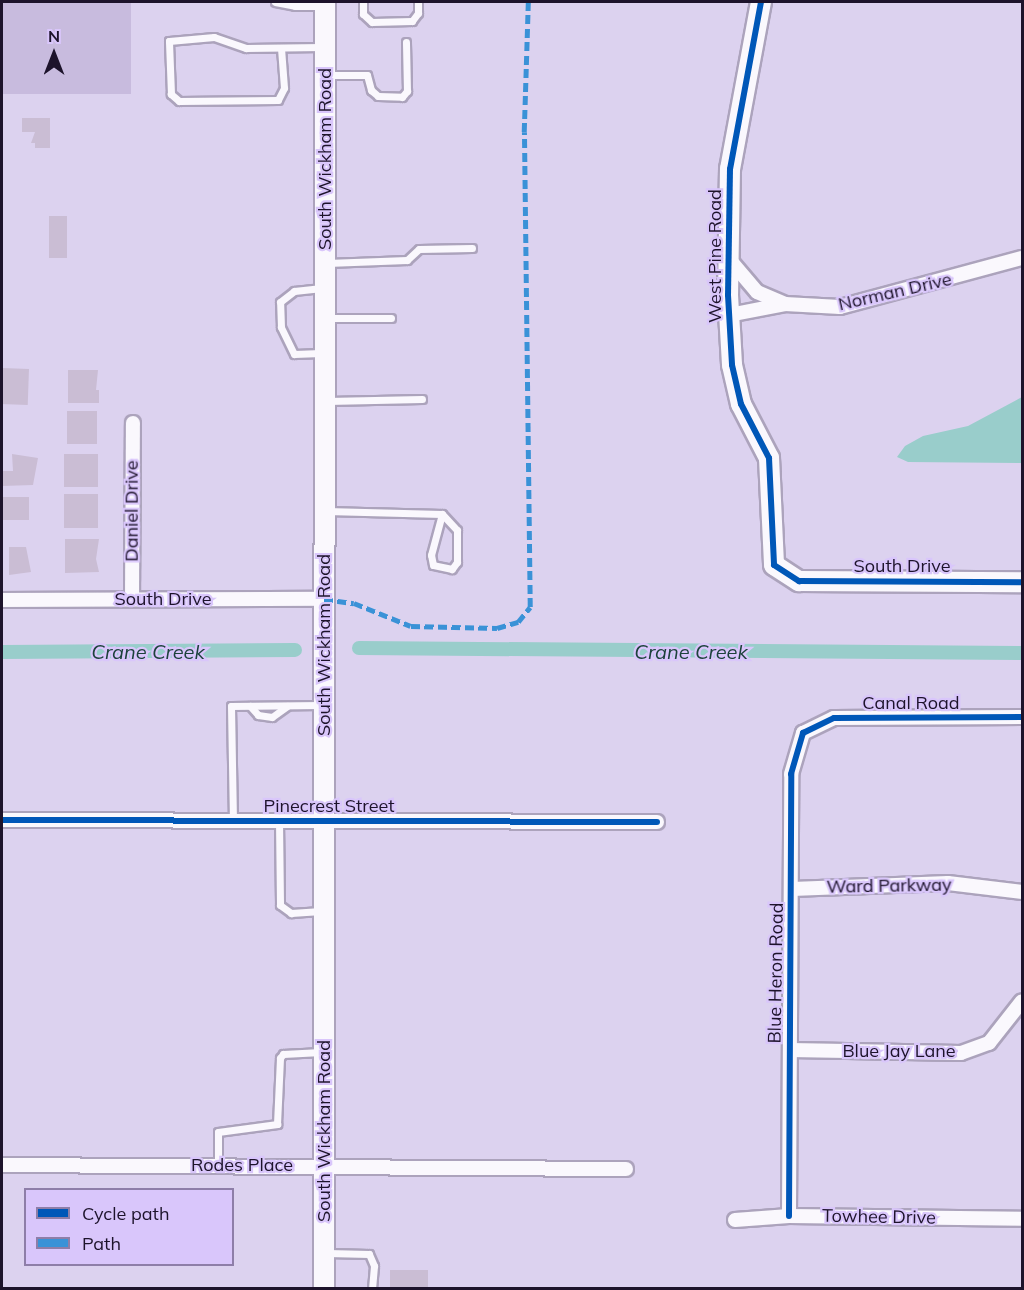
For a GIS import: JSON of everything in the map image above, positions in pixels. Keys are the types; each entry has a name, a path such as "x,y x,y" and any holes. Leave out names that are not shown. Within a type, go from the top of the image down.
{"main road":[{"name":"West Pine Road","path":"761,2 730,169 729,315 732,365 741,404 769,458 771,549 774,565 783,574"},
{"name":"South Wickham Road","path":"324,1288 325,4"},
{"name":"South Drive","path":"783,574 799,581 1023,582"}],"street":[{"name":"Norman Drive","path":"729,315 785,304 840,307 1023,258"},
{"path":"729,259 758,292 785,304"},
{"name":"Daniel Drive","path":"132,599 133,423"},
{"name":"South Drive","path":"2,600 324,599"},
{"name":"Canal Road","path":"803,733 834,718 1023,717"},
{"name":"Blue Heron Road","path":"789,1216 791,774 803,733"},
{"name":"Pinecrest Street","path":"2,820 657,822"},
{"name":"Ward Parkway","path":"792,888 948,883 1023,892"},
{"name":"Blue Jay Lane","path":"790,1050 961,1053 989,1043 1023,1001"},
{"name":"Rodes Place","path":"2,1165 324,1165 626,1170"},
{"name":"Towhee Drive","path":"735,1220 789,1216 1023,1219"}],"lane":[{"path":"275,2 295,6 325,4"},
{"path":"363,2 363,14 372,22 412,21 418,13 418,2"},
{"path":"281,48 284,88 278,100 179,101 171,94 169,41 214,37 246,48 325,47"},
{"path":"325,75 367,75 371,90 378,96 402,97 407,91 406,42"},
{"path":"324,263 407,261 419,249 472,248"},
{"path":"324,288 294,291 280,302 281,327 294,354 324,353"},
{"path":"324,318 391,318"},
{"path":"324,401 422,399"},
{"path":"324,511 442,514 458,530 457,562 452,569 433,565 431,555 442,514"},
{"path":"233,821 231,706 324,705"},
{"path":"279,821 280,905 291,913 324,911"},
{"path":"218,1165 218,1132 277,1124 280,1058 283,1054 324,1052"},
{"path":"324,1253 369,1254 374,1266 372,1288"}],"shaded area":[{"path":"2,2 131,2 131,94 2,94"},
{"path":"1022,397 1022,463 908,462 897,457 905,446 923,436 968,426"}],"building":[{"path":"22,118 50,118 50,148 35,148 35,143 31,143 35,132 22,132"},
{"path":"49,216 67,216 67,258 49,258"},
{"path":"2,368 29,369 28,405 2,404"},
{"path":"68,370 98,370 96,390 99,390 99,403 68,403"},
{"path":"67,411 97,411 97,444 67,444"},
{"path":"12,454 38,458 33,485 2,486 2,471 13,471"},
{"path":"64,454 98,454 98,487 64,487"},
{"path":"64,494 98,494 98,528 64,528"},
{"path":"3,497 29,497 29,520 3,520"},
{"path":"65,539 99,539 96,559 99,572 65,573"},
{"path":"9,547 26,547 31,572 9,575"},
{"path":"390,1270 428,1270 428,1288 390,1288"}],"waterway":[{"name":"Crane Creek","path":"359,648 1022,653"},
{"name":"Crane Creek","path":"2,652 295,650"}],"marked path":[{"path":"324,599 354,603 411,626 497,628 518,622 530,607 524,132 528,2"}],"cycle path":[{"path":"761,2 730,169 728,295 732,365 741,404 769,458 774,565 799,581 1022,582"},
{"path":"789,1216 791,774 803,733 834,718 1022,717"},
{"path":"2,820 657,822"}]}
